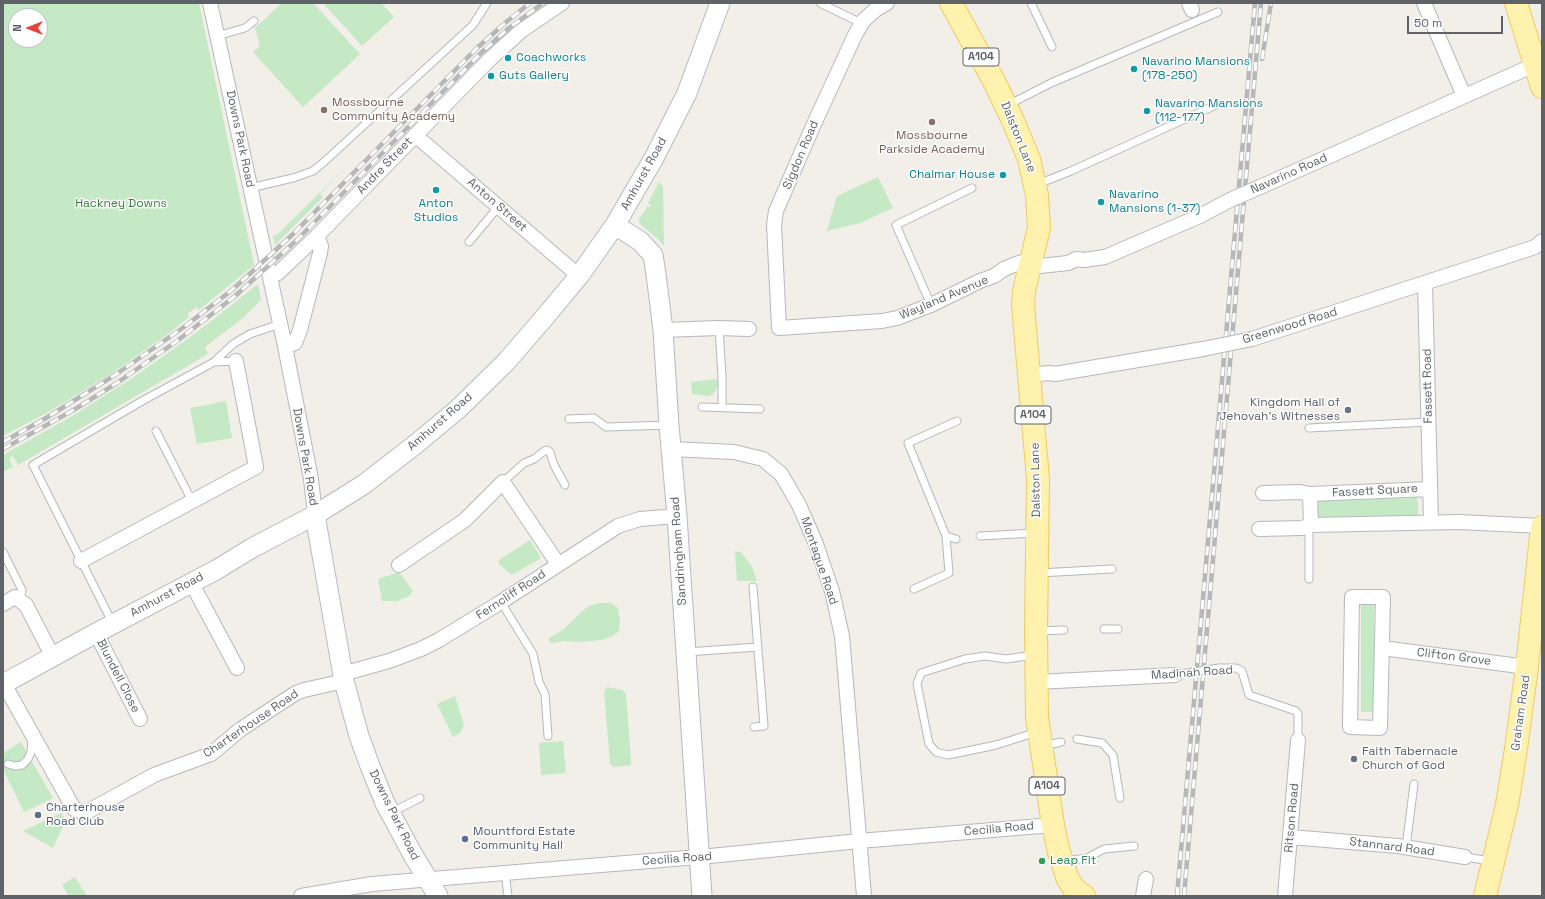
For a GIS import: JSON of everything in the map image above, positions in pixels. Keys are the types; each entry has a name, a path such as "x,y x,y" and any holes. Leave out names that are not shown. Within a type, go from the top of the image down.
{"main road":[{"name":"Dalston Lane","path":"951,3 1006,106 1029,159 1036,184 1039,228 1024,292 1023,306 1038,479 1036,682 1047,740 1053,825 1066,877 1074,888 1084,896"},
{"path":"1516,3 1538,63 1542,87"},
{"name":"Graham Road","path":"1485,896 1507,805 1516,749 1527,667 1542,527"}],"street":[{"name":"Downs Park Road","path":"210,3 285,346 311,479 315,515 343,678 359,736 390,813 438,896"},
{"name":"Andre Street","path":"270,277 278,273 316,236 490,59 522,30 562,3"},
{"name":"Amhurst Road","path":"4,684 315,515 363,485 458,409 506,362 544,318 579,276 616,225 654,158 688,93 720,3"},
{"name":"Sigdon Road","path":"779,328 774,225 776,211 814,124 861,24 875,10 887,3"},
{"path":"1424,3 1464,96"},
{"name":"Navarino Road","path":"1032,263 1068,263 1076,259 1084,260 1105,257 1200,216 1230,200 1538,63"},
{"name":"Anton Street","path":"415,135 579,276"},
{"name":"Sandringham Road","path":"616,225 640,241 653,255 663,330 702,896"},
{"path":"285,346 294,343 300,330 322,246 316,236"},
{"name":"Greenwood Road","path":"1030,375 1049,373 1055,374 1203,349 1252,338 1535,247 1542,241"},
{"name":"Wayland Avenue","path":"779,328 882,322 932,305 980,281 994,276 1004,269 1032,263"},
{"name":"Fassett Road","path":"1426,283 1430,489"},
{"path":"663,330 719,328 749,329"},
{"path":"81,561 256,467 236,361"},
{"name":"Montague Road","path":"671,449 734,452 763,458 782,474 799,505 816,544 832,591 842,636 864,896"},
{"path":"399,565 465,520 503,482 558,564"},
{"name":"Fassett Square","path":"1263,493 1300,492 1310,494 1430,489 1431,522"},
{"path":"1310,494 1311,525"},
{"name":"Ferncliff Road","path":"343,678 421,649 439,640 618,526 640,519 677,516"},
{"path":"1259,529 1302,528 1311,525 1431,522 1494,522 1542,527"},
{"path":"191,582 237,668"},
{"path":"1352,596 1382,597 1382,648 1380,728 1350,727 1352,596"},
{"path":"3,604 15,597 26,605 53,657"},
{"name":"Blundell Close","path":"96,633 140,720"},
{"name":"Clifton Grove","path":"1382,648 1527,667"},
{"name":"Madinah Road","path":"1036,682 1176,675"},
{"name":"Charterhouse Road","path":"4,684 74,809 85,813 154,775 211,754 241,729 296,693 343,678"},
{"name":"Ritson Road","path":"1285,896 1298,740"},
{"name":"Cecilia Road","path":"301,896 372,884 699,857 860,841 1053,825"},
{"name":"Stannard Road","path":"1290,837 1406,847 1465,857"},
{"path":"1143,896 1146,879"}],"lane":[{"path":"250,188 293,178 313,171 473,24 486,3"},
{"path":"820,3 861,24"},
{"path":"1031,3 1052,47"},
{"path":"1006,106 1051,83 1218,12"},
{"path":"217,36 244,28 254,21"},
{"path":"1036,184 1071,170 1218,104"},
{"path":"932,305 896,225 972,188"},
{"path":"469,242 499,206"},
{"path":"113,624 33,465 142,401 214,362 233,344 250,334 280,324"},
{"path":"719,328 722,407"},
{"path":"214,362 236,361"},
{"path":"702,407 760,409"},
{"path":"569,419 594,418 606,427 669,425"},
{"path":"914,589 949,574 946,536 908,443 957,421"},
{"path":"1309,428 1428,422"},
{"path":"156,431 192,501"},
{"path":"503,482 524,462 534,460 547,450 550,452 554,465 565,485"},
{"path":"1309,579 1309,531 1311,525"},
{"path":"980,536 1037,533"},
{"path":"946,536 956,539"},
{"path":"3,552 22,590 20,600"},
{"path":"1036,573 1112,569"},
{"path":"753,587 764,726 754,727"},
{"path":"500,602 533,654 539,682 545,694 548,736"},
{"path":"1104,629 1118,629"},
{"path":"1036,631 1064,630"},
{"path":"686,652 758,647"},
{"path":"1036,655 1006,659 985,656 965,659 921,673 917,684 929,744 936,752 948,754 996,745 1047,740"},
{"name":"Madinah Road","path":"1176,675 1219,668 1236,668 1242,671 1249,695 1296,711 1298,714 1298,740"},
{"path":"8,764 15,766 22,765 28,759 31,752 32,733"},
{"path":"1077,738 1102,743 1113,754 1120,798"},
{"path":"1406,847 1414,784"},
{"path":"390,813 420,798"},
{"path":"1062,861 1087,858 1104,849 1134,846"},
{"name":"Stannard Road","path":"1465,857 1494,861"},
{"path":"505,872 508,896"}],"green space":[{"name":"Hackney Downs","path":"3,3 199,3 254,265 199,310 197,307 187,314 189,317 168,334 114,372 50,411 3,436"},
{"path":"282,3 313,3 360,54 303,107 253,52 260,46 255,28"},
{"path":"323,3 381,3 394,17 362,46"},
{"path":"345,168 320,194 323,197 275,245 273,236 277,235"},
{"path":"878,177 893,208 860,223 827,231 837,196"},
{"path":"659,182 663,186 664,246 639,223 639,219 648,206 651,207 648,203"},
{"path":"258,284 261,300 244,317 205,347 208,354 18,465 13,456 11,457 9,459 13,467 3,472 3,455 74,415 134,377 197,332"},
{"path":"718,379 719,385 713,394 709,396 692,394 691,382"},
{"path":"226,401 232,438 197,444 190,408"},
{"path":"1416,498 1418,502 1418,517 1317,521 1316,501"},
{"path":"530,540 541,558 512,575 499,564 499,560"},
{"path":"735,551 741,552 752,567 757,581 737,581"},
{"path":"399,572 413,591 409,596 397,601 382,601 378,579"},
{"path":"598,603 610,603 618,608 620,619 619,631 613,636 602,640 578,642 564,641 552,643 549,641 549,638 563,630 589,606"},
{"path":"1361,604 1374,604 1374,712 1361,712"},
{"path":"607,687 622,690 626,694 631,765 613,767 610,763 604,692"},
{"path":"455,696 464,725 460,733 453,737 437,704"},
{"path":"563,741 566,773 541,775 539,743"},
{"path":"21,742 53,798 24,812 3,769 3,753"},
{"path":"61,813 66,820 53,848 23,831"},
{"path":"75,877 87,896 69,896 62,885"}],"railway":[{"path":"3,442 46,418 115,375 184,327 232,290 292,235 477,48 530,3"},
{"path":"3,449 72,411 117,383 177,341 234,297 297,240 481,53 509,28 543,3"},
{"path":"1177,896 1255,3"},
{"path":"1184,896 1261,3"},
{"path":"1262,59 1271,3"}],"place":[{"name":"Coachworks","path":"508,58"},
{"name":"Navarino Mansions (178-250)","path":"1134,69"},
{"name":"Guts Gallery","path":"491,76"},
{"name":"Mossbourne Community Academy","path":"324,110"},
{"name":"Navarino Mansions (112-177)","path":"1147,111"},
{"name":"Mossbourne Parkside Academy","path":"932,122"},
{"name":"Chalmar House","path":"1003,175"},
{"name":"Anton Studios","path":"436,190"},
{"name":"Navarino Mansions (1-37)","path":"1101,202"},
{"name":"Kingdom Hall of Jehovah's Witnesses","path":"1348,410"},
{"name":"Faith Tabernacle Church of God","path":"1354,759"},
{"name":"Charterhouse Road Club","path":"38,815"},
{"name":"Mountford Estate Community Hall","path":"465,839"},
{"name":"Leap Fit","path":"1042,861"}]}
